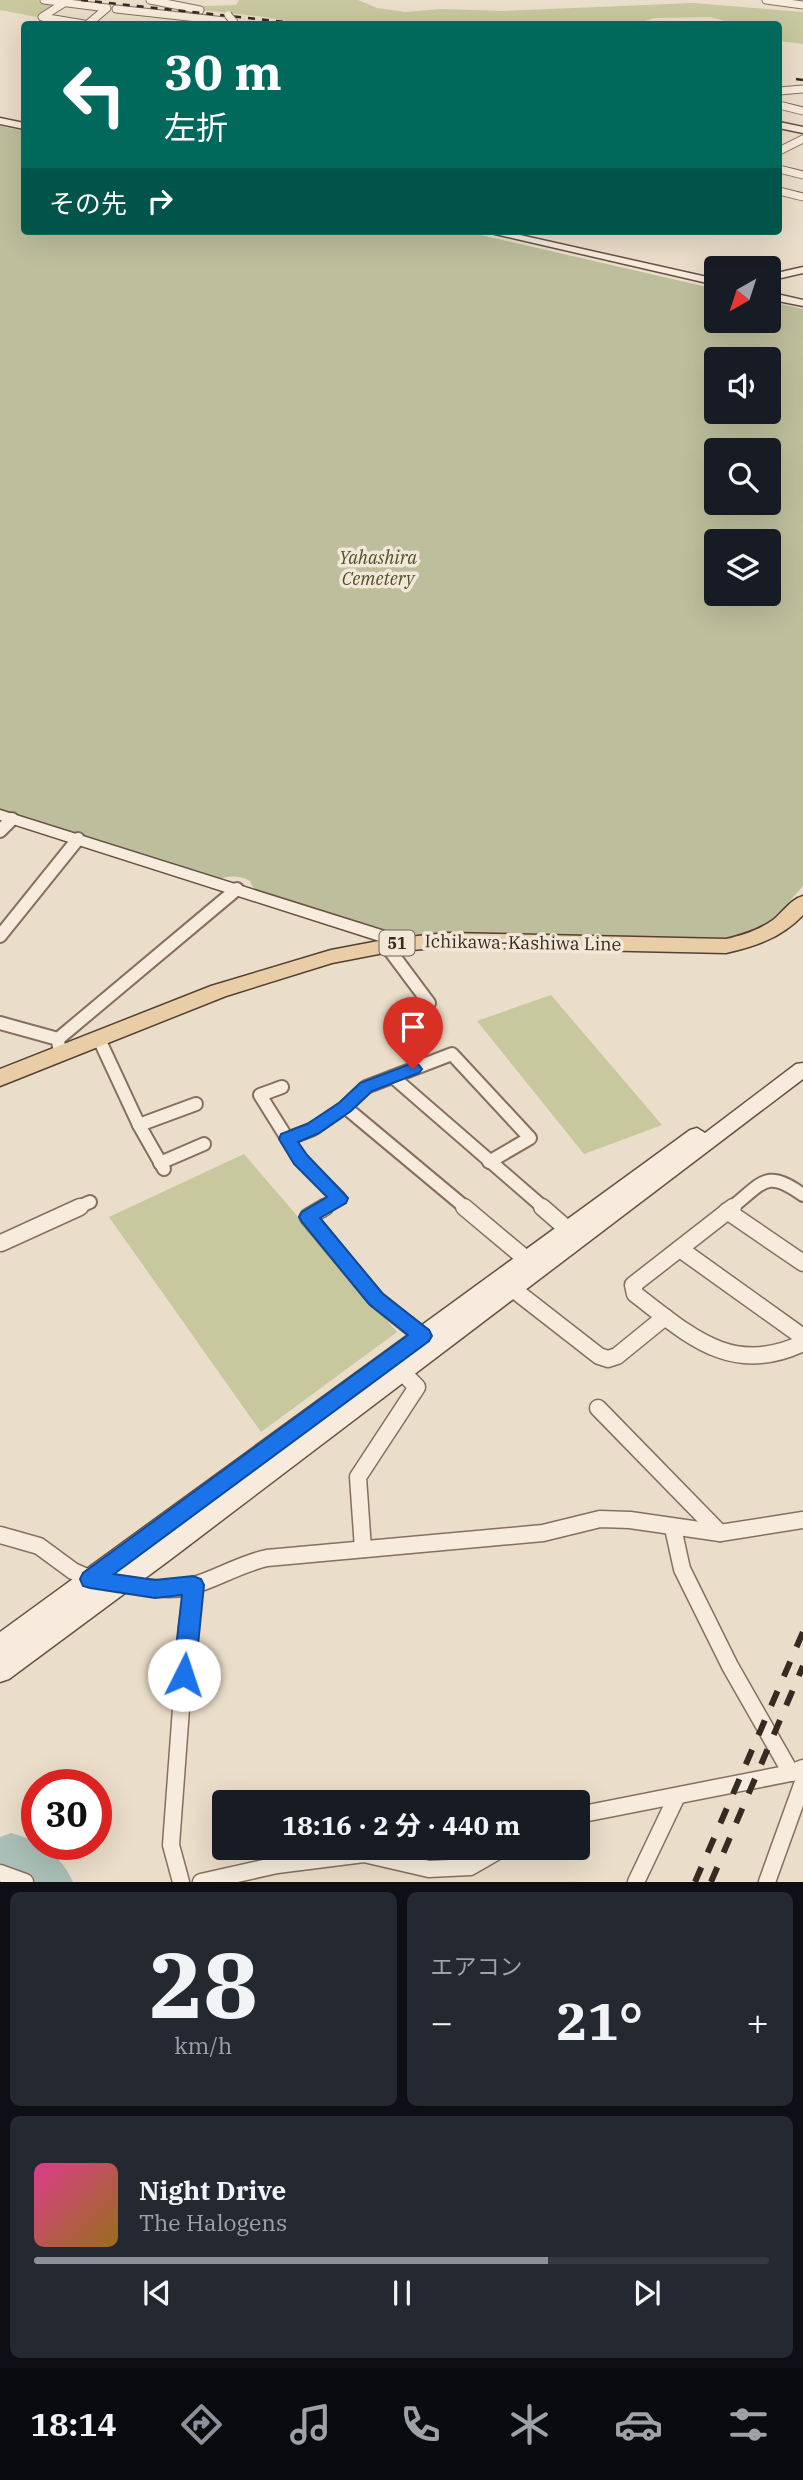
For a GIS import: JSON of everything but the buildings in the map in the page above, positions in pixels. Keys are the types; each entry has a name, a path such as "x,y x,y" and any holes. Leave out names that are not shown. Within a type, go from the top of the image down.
{"main road":[{"name":"Ichikawa-Kashiwa Line","path":"0,1078 58,1047 99,1039 274,972 347,951 393,943 447,940 726,946 756,939 777,929 803,902"}],"street":[{"path":"44,0 107,8 90,21"},
{"path":"150,0 233,21"},
{"path":"766,0 803,5"},
{"path":"64,3 42,17 67,21"},
{"path":"119,4 233,21"},
{"path":"782,91 803,89"},
{"path":"782,104 803,100"},
{"path":"782,105 803,111"},
{"path":"0,121 21,126"},
{"path":"782,126 803,130"},
{"path":"782,150 803,139"},
{"path":"782,150 796,151"},
{"path":"782,170 803,175"},
{"path":"782,192 803,197"},
{"path":"505,235 704,279"},
{"path":"781,275 803,270"},
{"path":"781,298 803,303"},
{"path":"4,822 78,839 237,889 393,943 429,1003"},
{"path":"0,936 78,839"},
{"path":"0,1023 58,1047 237,889"},
{"path":"99,1039 139,1125 162,1166 204,1144"},
{"path":"287,1139 313,1129 345,1107 366,1087 452,1054 530,1138 489,1162"},
{"path":"0,1647 566,1228 803,1058"},
{"path":"0,1671 803,1069"},
{"path":"393,1077 566,1228"},
{"path":"282,1087 260,1095 300,1159 339,1198 308,1217 376,1299 422,1336"},
{"path":"139,1125 196,1104"},
{"path":"345,1107 526,1259"},
{"path":"803,1195 782,1180 766,1181 633,1285 635,1294 712,1349 746,1358 781,1354 803,1343"},
{"path":"1,1243 90,1202"},
{"path":"727,1212 803,1263"},
{"path":"680,1249 803,1337"},
{"path":"513,1289 598,1356 607,1359 617,1356 665,1317"},
{"path":"363,1549 358,1477 417,1387 402,1372"},
{"path":"598,1408 720,1533"},
{"path":"0,1535 39,1546 73,1571 90,1579 155,1589 193,1585 245,1561 543,1533 600,1519 720,1533 803,1520"},
{"path":"673,1528 682,1569 730,1666 799,1775 786,1834 767,1881"},
{"path":"181,1881 171,1845 187,1627 193,1585"},
{"path":"590,1813 799,1775"},
{"path":"636,1881 677,1796"},
{"path":"201,1881 320,1860"},
{"path":"390,1860 429,1869 470,1867 482,1860"}],"green space":[{"path":"0,0 36,0 58,4 37,17 0,10"},
{"path":"239,0 358,0 377,8 405,12 693,3 803,12 803,44 782,41 782,21 725,21 710,17 654,18 646,21 287,21 173,7 236,5"},
{"name":"Yahashira Cemetery","path":"0,126 21,130 21,235 480,235 704,286 704,333 781,333 781,304 803,309 803,886 779,912 747,933 718,939 404,935 255,891 250,881 230,877 218,879 0,812"},
{"path":"551,995 662,1125 584,1154 477,1021"},
{"path":"244,1154 397,1332 261,1432 109,1217"}],"waterway":[{"path":"0,1850 11,1851"},
{"path":"0,1859 11,1851 26,1855 54,1882"}],"railway":[{"path":"81,0 275,21"},
{"path":"796,79 803,80"},
{"path":"695,1882 803,1632"},
{"path":"711,1882 803,1666"}],"route":[{"path":"184,1675 193,1585 155,1589 90,1579 422,1336 376,1299 308,1217 339,1198 300,1159 287,1139 313,1129 345,1107 366,1087 413,1069"}]}
